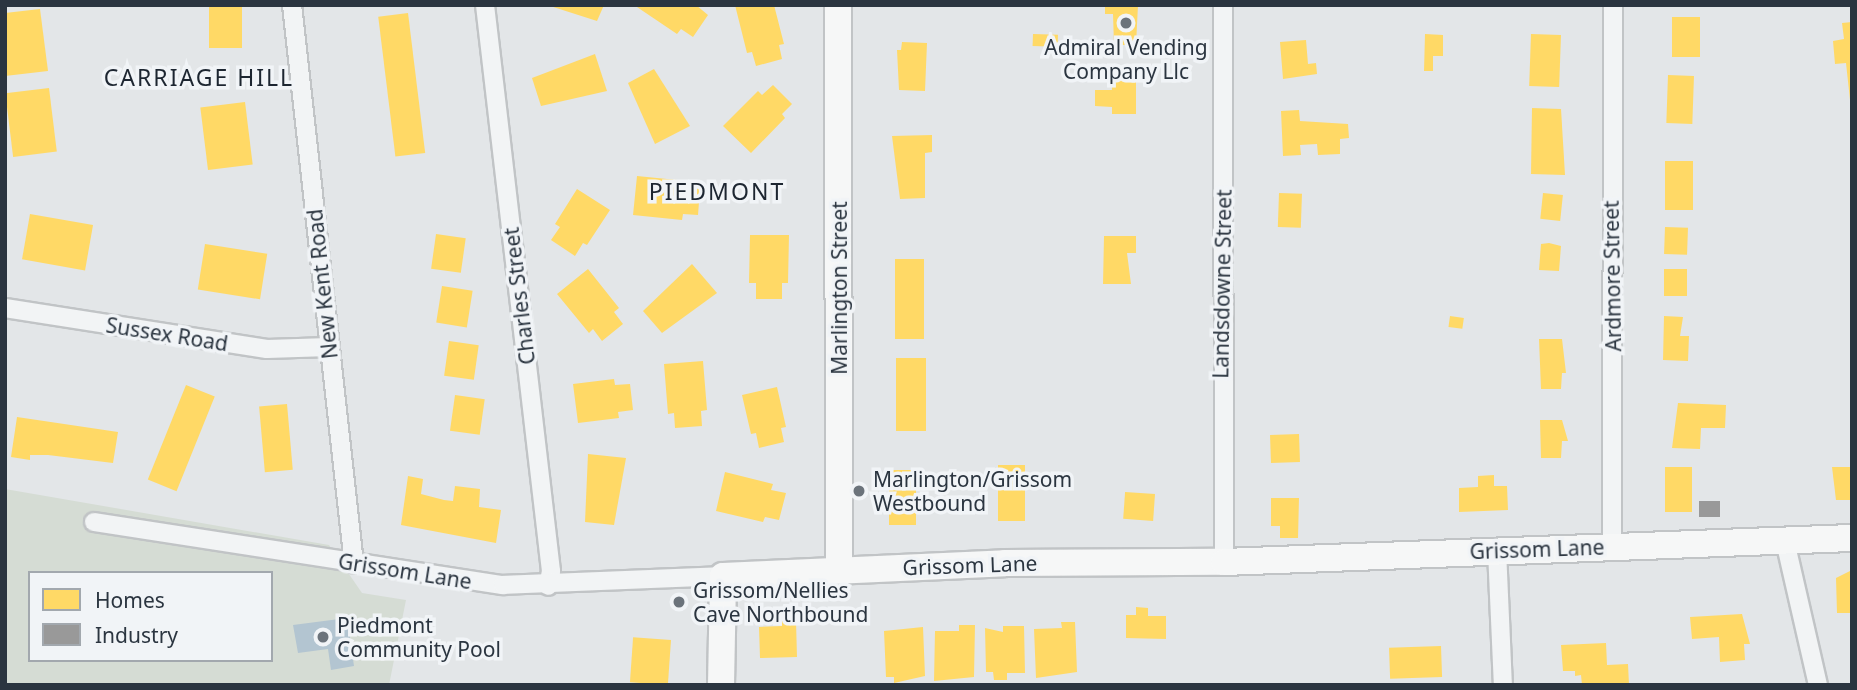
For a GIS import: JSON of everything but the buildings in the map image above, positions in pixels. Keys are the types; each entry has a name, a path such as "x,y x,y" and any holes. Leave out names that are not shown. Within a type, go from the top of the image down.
{"street":[{"name":"New Kent Road","path":"292,5 354,564"},
{"name":"Charles Street","path":"485,5 551,571 548,586"},
{"name":"Marlington Street","path":"838,5 839,570"},
{"name":"Landsdowne Street","path":"1223,5 1224,562"},
{"name":"Ardmore Street","path":"1612,546 1613,5"},
{"name":"Sussex Road","path":"5,308 267,349 329,347"},
{"name":"Grissom Lane","path":"94,522 354,564 503,585 548,586 1005,563 1224,562 1852,538"},
{"path":"1785,541 1818,685"},
{"path":"1497,550 1503,685"},
{"path":"721,685 723,576"}],"shaded area":[{"path":"5,489 329,545 362,593 406,600 389,685 5,685"}],"water":[{"name":"Piedmont Community Pool","path":"347,618 354,666 331,670 328,649 298,653 293,625"}],"place":[{"name":"Admiral Vending Company Llc","path":"1126,23"},
{"name":"Marlington/Grissom Westbound","path":"859,491"},
{"name":"Grissom/Nellies Cave Northbound","path":"679,602"},
{"name":"Piedmont Community Pool","path":"323,637"}],"district":[{"name":"CARRIAGE HILL","path":"199,77"},
{"name":"PIEDMONT","path":"717,191"}]}
